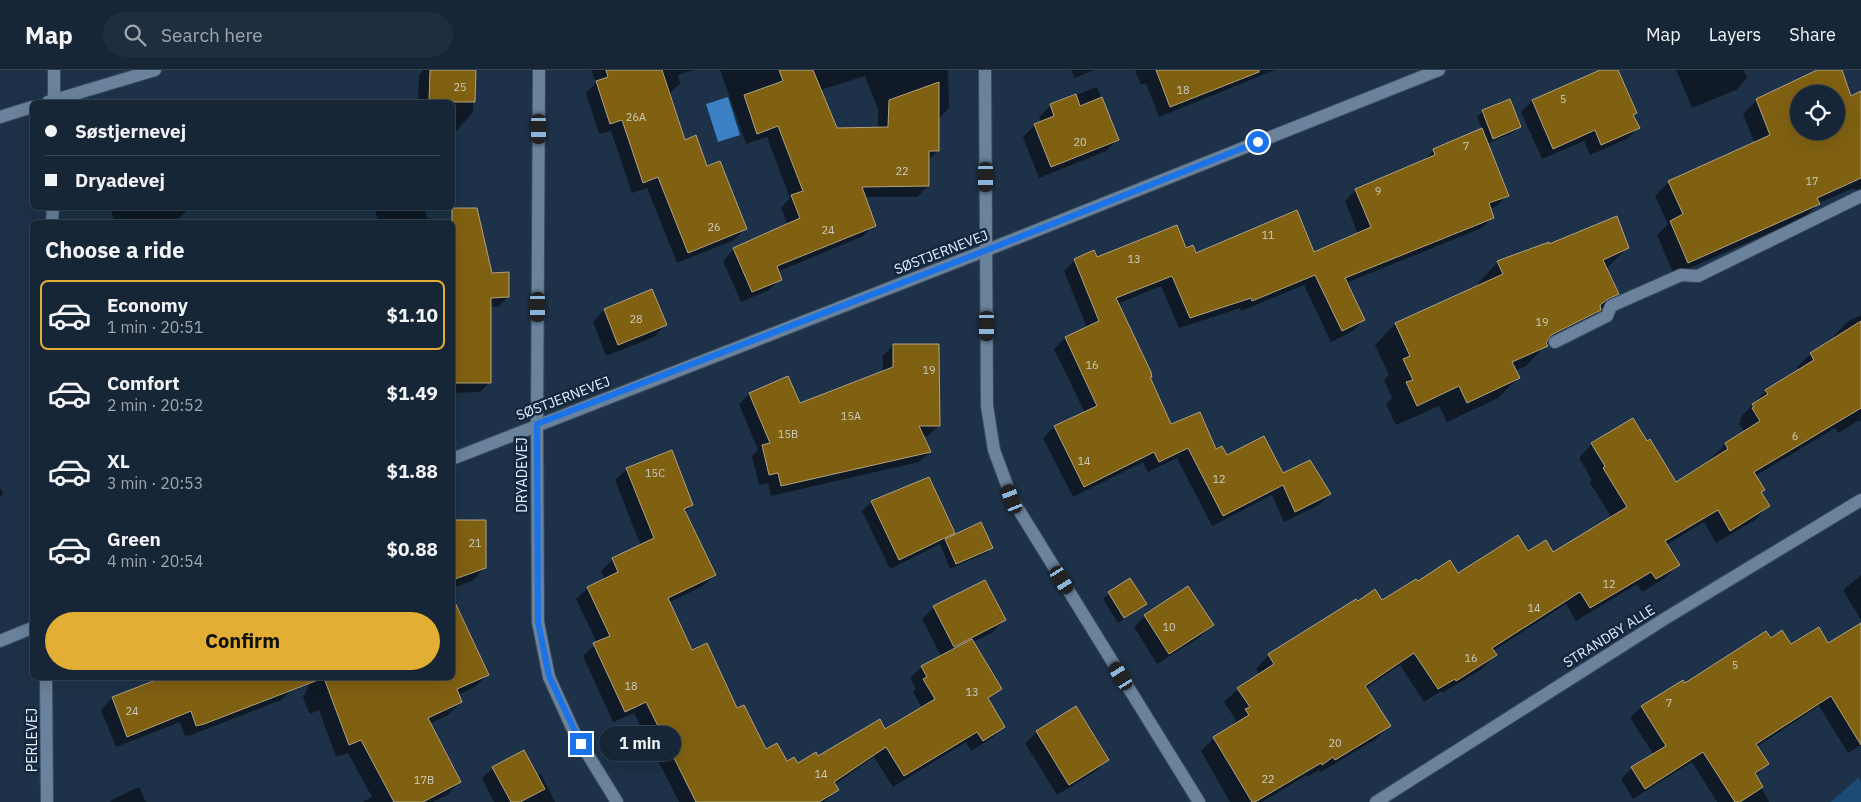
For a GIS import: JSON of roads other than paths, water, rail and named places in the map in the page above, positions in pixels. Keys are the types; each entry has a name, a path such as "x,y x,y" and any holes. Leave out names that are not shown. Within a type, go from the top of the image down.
{"street":[{"path":"52,100 54,70"},
{"path":"58,100 155,70"},
{"name":"DRYADEVEJ","path":"539,70 538,622 549,676 574,732 617,802"},
{"path":"985,70 988,406 994,450 1017,507 1199,802"},
{"name":"SØSTJERNEVEJ","path":"455,458 537,424 987,250 1439,70"},
{"path":"0,117 30,108"},
{"path":"1554,342 1608,316 1611,306 1681,275 1698,276 1861,196"},
{"name":"STRANDBY ALLE","path":"1376,802 1666,618 1861,500"},
{"path":"0,642 30,629"},
{"name":"PERLEVEJ","path":"46,680 47,802"}]}
